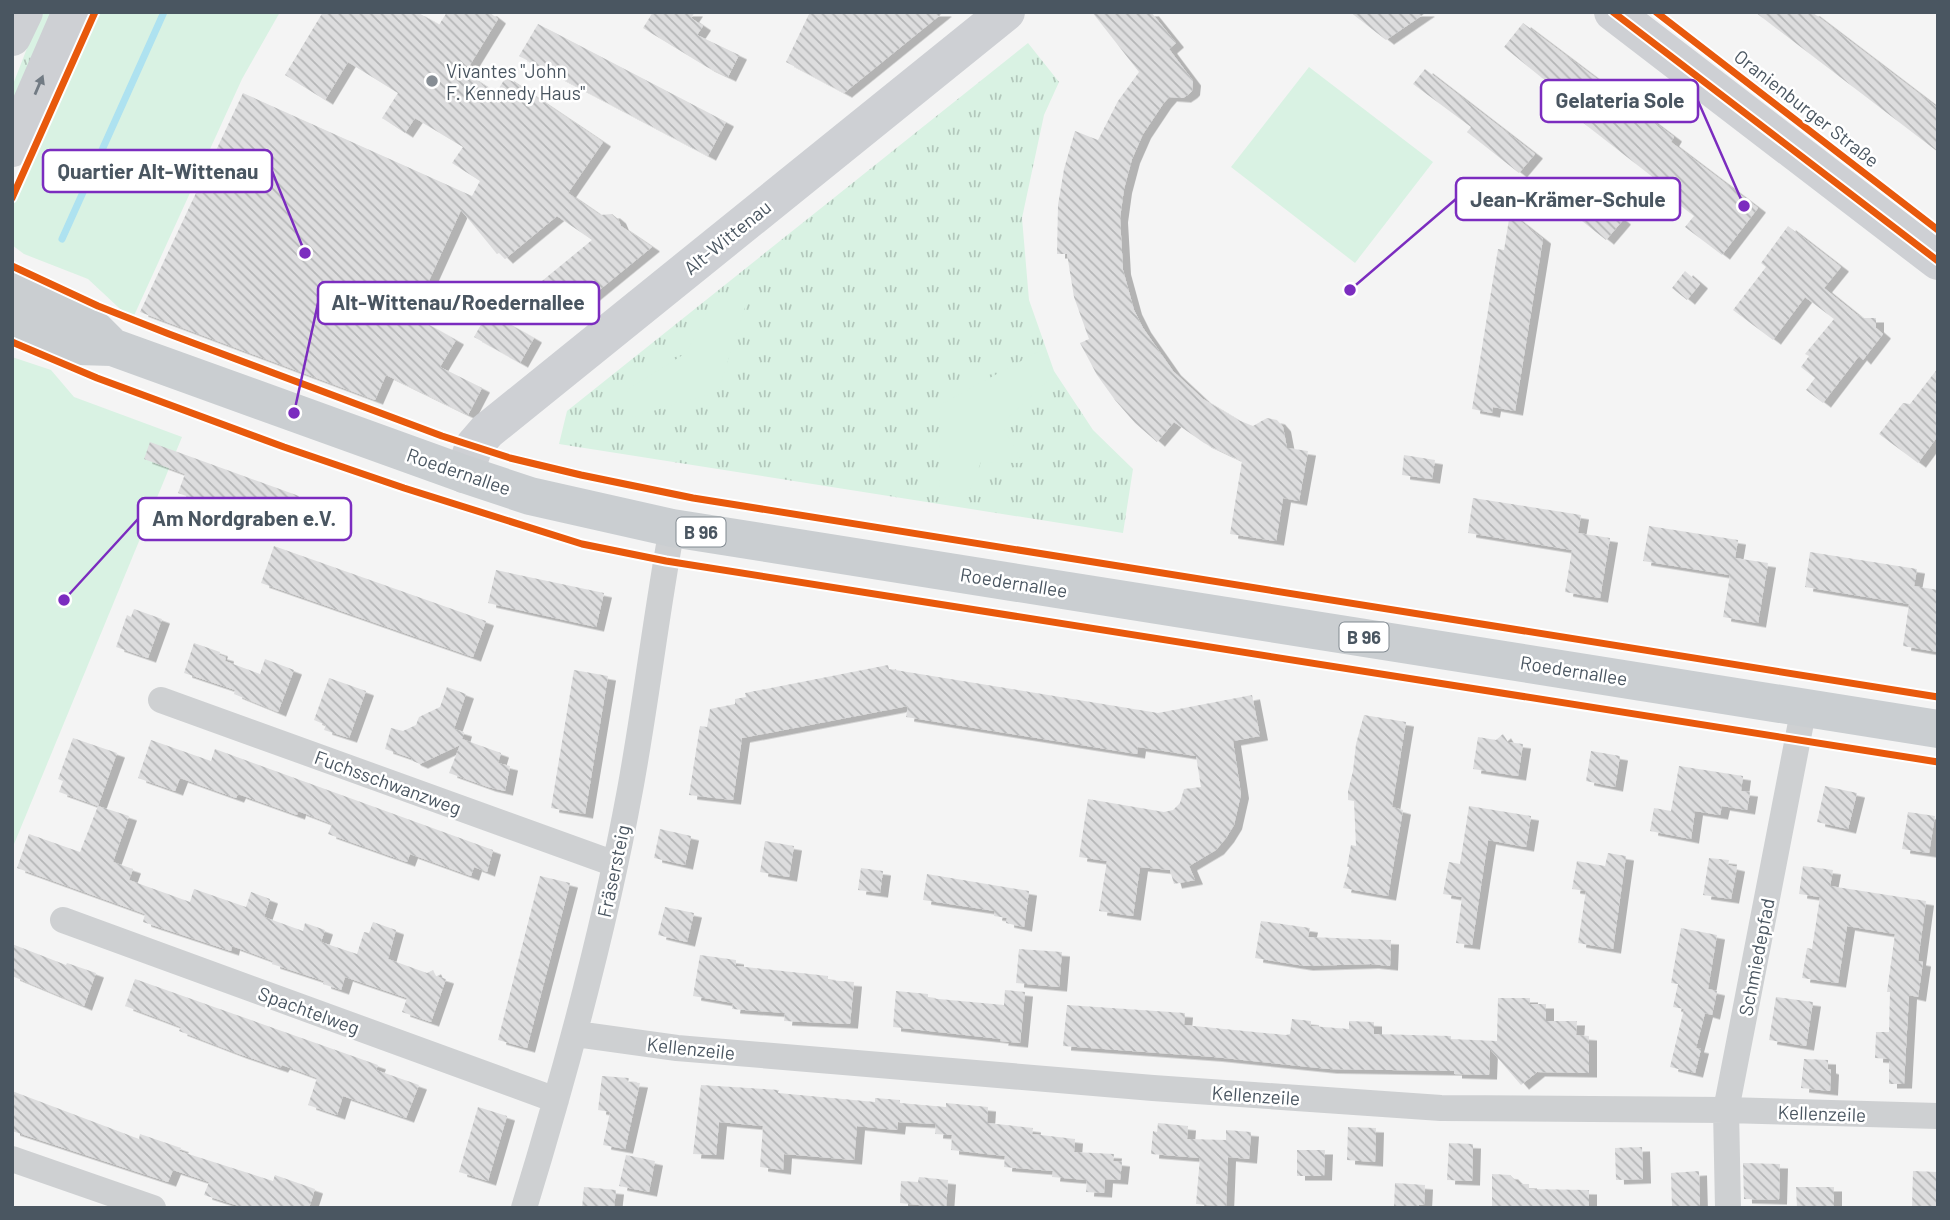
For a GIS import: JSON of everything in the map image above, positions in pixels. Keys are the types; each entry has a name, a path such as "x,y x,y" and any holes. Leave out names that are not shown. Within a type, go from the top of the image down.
{"main road":[{"path":"12,37 24,12"},
{"path":"12,148 71,12"},
{"name":"Alt-Wittenau","path":"464,474 474,446 487,431 546,380 1006,12"},
{"path":"1613,12 1938,261"},
{"name":"Oranienburger Straße","path":"1656,12 1938,230"},
{"name":"Roedernallee","path":"12,284 88,323 112,347"},
{"name":"Roedernallee","path":"12,323 78,346 112,347 530,496 672,528 1938,729"}],"street":[{"name":"Fräsersteig","path":"524,1208 576,1034 615,864 630,791 672,528"},
{"name":"Fuchsschwanzweg","path":"160,700 615,864"},
{"name":"Schmiedepfad","path":"1728,1208 1726,1110 1804,708"},
{"name":"Spachtelweg","path":"63,920 556,1100"},
{"name":"Kellenzeile","path":"576,1034 704,1050 1153,1088 1441,1108 1726,1110 1938,1116"},
{"path":"12,1159 153,1208"}],"green space":[{"path":"41,12 59,12 12,120 12,87"},
{"path":"99,12 280,12 242,79 132,320 88,279 24,254 12,245 12,207"},
{"path":"1028,43 1059,82 1044,115 1022,218 1029,300 1054,371 1093,430 1133,469 1123,533 559,444 567,411"},
{"path":"1309,67 1433,162 1355,263 1231,167"},
{"path":"747,301 718,392 622,420 628,389 686,353 711,305"},
{"path":"1043,349 1052,377 1001,424 1023,463 981,462 970,490 939,500 940,405"},
{"path":"12,357 51,370 74,397 182,437 12,849"}],"building":[{"path":"323,12 417,12 439,25 447,12 489,12 498,19 465,73 496,93 506,77 603,142 568,193 600,215 612,214 621,226 652,247 570,314 542,281 592,240 557,216 505,259 497,254 461,210 413,316 456,340 440,367 482,388 468,415 386,375 375,400 140,312 243,93 472,196 480,181 452,163 463,147 415,118 405,133 382,118 398,93 348,62 325,100 285,75"},
{"path":"653,12 695,12 691,18 703,26 697,35 739,55 728,77 643,28"},
{"path":"810,12 944,12 844,93 786,62"},
{"path":"1092,12 1151,12 1176,43 1169,49 1193,81 1189,94 1183,98 1169,97 1163,104 1143,134 1132,159 1120,218 1123,270 1134,310 1143,328 1173,371 1203,399 1238,420 1253,426 1267,418 1277,420 1283,427 1287,448 1308,451 1299,501 1283,498 1276,541 1230,534 1242,461 1204,443 1174,422 1157,442 1135,423 1115,400 1097,375 1080,343 1089,339 1074,297 1067,254 1057,254 1058,205 1064,169 1075,131 1098,140 1118,101 1139,72"},
{"path":"1350,12 1427,12 1386,40"},
{"path":"1755,12 1812,12 1938,108 1938,152"},
{"path":"1523,23 1674,137 1671,142 1758,208 1722,255 1685,227 1694,216 1669,197 1671,195 1657,184 1659,182 1577,118 1585,107 1542,78 1504,47"},
{"path":"538,24 726,122 708,156 519,56"},
{"path":"1425,69 1535,154 1519,173 1467,132 1471,127 1413,84"},
{"path":"1597,202 1623,220 1606,240 1582,221"},
{"path":"1510,213 1543,239 1515,411 1493,407 1492,413 1472,409 1498,249 1504,250"},
{"path":"1788,226 1841,267 1824,288 1856,314 1863,318 1876,318 1876,328 1883,334 1863,360 1859,356 1823,403 1806,390 1815,378 1801,367 1809,356 1805,354 1834,319 1805,297 1773,340 1733,310 1766,267 1761,263"},
{"path":"1685,271 1700,284 1687,300 1672,288"},
{"path":"488,312 534,338 520,363 474,337"},
{"path":"1938,368 1938,436 1918,463 1879,434 1903,403 1910,404"},
{"path":"150,442 299,496 286,532 178,493 185,474 144,459"},
{"path":"1404,455 1435,460 1432,479 1402,475"},
{"path":"1473,498 1581,515 1578,533 1610,538 1600,598 1565,592 1572,550 1468,533"},
{"path":"1649,526 1738,540 1735,558 1768,563 1758,623 1723,617 1730,575 1643,561"},
{"path":"274,546 486,621 473,657 261,583"},
{"path":"1810,552 1917,569 1914,586 1938,590 1938,652 1903,646 1909,604 1805,587"},
{"path":"496,570 604,593 596,627 488,603"},
{"path":"134,609 162,619 148,658 116,647 127,615 131,617"},
{"path":"194,643 220,652 219,655 226,657 225,661 260,674 265,659 294,670 278,712 234,694 235,690 184,673"},
{"path":"888,665 889,669 1158,713 1252,695 1260,736 1233,741 1241,794 1234,825 1216,850 1189,866 1195,880 1174,884 1170,870 1140,867 1133,916 1099,911 1107,861 1079,857 1088,799 1164,812 1173,810 1180,803 1184,789 1201,787 1196,756 1138,747 1137,754 906,717 908,706 742,738 733,800 689,795 700,726 707,727 710,709 735,704 735,699 746,697 745,693"},
{"path":"574,670 608,676 585,814 551,808"},
{"path":"329,678 366,691 349,738 324,730 326,725 314,720"},
{"path":"447,687 466,694 454,729 464,732 462,739 501,753 498,763 510,766 505,791 449,773 460,745 420,764 385,749 391,728 403,731 416,725 419,717 440,707"},
{"path":"1364,715 1406,722 1392,807 1403,810 1388,896 1343,888 1351,845 1356,846 1354,801 1348,800 1348,791"},
{"path":"1503,734 1508,742 1523,744 1518,776 1473,769 1478,737 1496,740"},
{"path":"73,738 117,753 98,806 59,792 63,781 58,779"},
{"path":"151,740 211,761 215,749 493,850 487,872 474,867 471,876 410,854 407,862 328,834 332,824 298,811 297,815 238,794 236,798 180,778 175,791 138,778"},
{"path":"1591,751 1620,756 1615,787 1586,781"},
{"path":"1679,766 1743,776 1741,791 1750,792 1747,810 1722,806 1720,815 1695,811 1691,839 1650,831 1654,808 1671,811"},
{"path":"1825,786 1857,793 1848,829 1817,822"},
{"path":"98,806 129,816 113,862 133,869 129,880 190,902 194,889 246,907 251,892 270,899 264,917 303,931 305,923 325,930 321,942 357,954 364,932 369,933 373,922 396,930 388,959 427,973 433,970 436,976 446,979 431,1022 402,1012 407,998 345,977 341,990 323,984 324,981 272,964 273,961 232,946 231,951 143,922 145,914 17,868 29,834 80,852"},
{"path":"1469,806 1531,816 1526,847 1488,840 1472,945 1456,943 1462,897 1443,894 1449,862 1460,864"},
{"path":"1908,812 1935,816 1929,853 1902,849"},
{"path":"660,829 691,836 685,865 654,858"},
{"path":"765,841 794,846 789,877 760,872"},
{"path":"1608,853 1626,856 1613,949 1578,943 1586,891 1572,889 1577,861 1605,866"},
{"path":"1709,858 1729,860 1728,865 1737,867 1731,899 1703,895"},
{"path":"1803,866 1833,870 1830,886 1926,901 1918,961 1923,962 1918,997 1909,995 1904,1084 1889,1084 1889,1059 1875,1058 1876,1032 1889,1032 1890,992 1887,992 1895,934 1847,926 1838,983 1802,978 1807,948 1812,949 1820,897 1799,894"},
{"path":"861,868 883,871 880,893 858,890"},
{"path":"927,874 1029,891 1024,927 1006,923 1007,918 994,916 995,911 923,900"},
{"path":"540,876 570,883 527,1048 498,1040"},
{"path":"665,907 694,913 687,942 658,935"},
{"path":"1261,921 1310,928 1308,937 1391,940 1390,966 1305,966 1255,958"},
{"path":"1681,928 1717,935 1708,989 1717,991 1712,1015 1705,1013 1696,1048 1701,1049 1695,1073 1670,1067 1684,1009 1673,1007 1678,984 1671,983"},
{"path":"12,944 66,965 67,963 96,973 84,1006 12,976"},
{"path":"1019,949 1062,952 1059,987 1016,983"},
{"path":"700,955 736,960 736,966 828,976 828,980 854,982 850,1024 784,1021 785,1013 732,1009 733,1003 693,996"},
{"path":"135,979 378,1065 376,1070 419,1085 406,1118 343,1096 337,1115 308,1105 317,1078 282,1065 280,1068 239,1054 179,1031 181,1027 125,1006"},
{"path":"1005,990 1025,992 1020,1043 893,1027 896,991 928,994 928,998 1004,1005"},
{"path":"1776,997 1813,1002 1806,1046 1769,1040"},
{"path":"1498,998 1530,998 1530,1004 1546,1004 1546,1021 1577,1021 1576,1035 1589,1036 1589,1073 1537,1072 1521,1085 1490,1049 1489,1075 1454,1074 1454,1071 1329,1069 1063,1046 1067,1005 1185,1013 1184,1025 1286,1035 1290,1034 1292,1019 1311,1021 1311,1026 1349,1029 1349,1021 1374,1022 1374,1034 1451,1036 1451,1039 1497,1041"},
{"path":"1804,1059 1828,1060 1828,1069 1831,1070 1830,1091 1801,1088"},
{"path":"602,1076 629,1078 628,1082 640,1083 625,1149 603,1145 610,1112 598,1110"},
{"path":"701,1085 779,1090 778,1093 875,1102 875,1098 946,1107 946,1103 988,1107 987,1123 1033,1128 1032,1134 1075,1139 1074,1152 1114,1154 1113,1161 1122,1162 1120,1180 1105,1179 1104,1193 1086,1192 1087,1180 1052,1177 1053,1171 1004,1167 1005,1156 951,1150 952,1135 935,1134 936,1124 898,1122 897,1130 857,1126 854,1160 784,1154 783,1170 760,1167 763,1126 719,1122 716,1155 693,1154"},
{"path":"12,1091 139,1139 140,1134 181,1148 179,1151 273,1181 275,1175 315,1189 309,1208 245,1208 204,1195 209,1182 173,1170 168,1182 12,1131"},
{"path":"478,1107 507,1116 488,1181 459,1172"},
{"path":"1158,1123 1188,1126 1187,1139 1226,1140 1226,1130 1251,1132 1249,1159 1228,1157 1226,1207 1196,1204 1200,1158 1151,1154 1153,1131 1157,1132"},
{"path":"1348,1127 1376,1128 1375,1162 1347,1160"},
{"path":"1449,1143 1473,1144 1472,1181 1447,1180"},
{"path":"1642,1147 1643,1179 1616,1180 1615,1148"},
{"path":"1297,1150 1325,1150 1324,1176 1297,1176"},
{"path":"626,1155 655,1161 649,1192 619,1186"},
{"path":"1743,1163 1780,1164 1779,1200 1744,1199"},
{"path":"1699,1171 1700,1208 1672,1208 1671,1173"},
{"path":"1913,1171 1938,1172 1938,1208 1912,1208"},
{"path":"1492,1174 1510,1175 1519,1184 1529,1184 1529,1189 1589,1190 1589,1208 1492,1208"},
{"path":"919,1177 948,1180 946,1208 900,1203 901,1181 918,1182"},
{"path":"1395,1183 1425,1185 1424,1205 1419,1205 1419,1208 1394,1208"},
{"path":"584,1187 616,1190 614,1208 582,1208"},
{"path":"1796,1187 1834,1187 1834,1208 1797,1208"}],"waterway":[{"path":"62,239 164,12"}],"cycle path":[{"path":"12,198 95,12"},
{"path":"1613,12 1938,261"},
{"path":"1656,12 1938,230"},
{"path":"12,266 98,306 442,436 510,458 581,475 693,498 1938,697"},
{"path":"12,342 97,378 284,447 582,544 666,561 1938,762"}],"place":[{"name":"Vivantes \"John F. Kennedy Haus\"","path":"432,81"},
{"name":"Gelateria Sole","path":"1744,206"},
{"name":"Quartier Alt-Wittenau","path":"305,253"},
{"name":"Jean-Krämer-Schule","path":"1350,290"},
{"name":"Alt-Wittenau/Roedernallee","path":"294,413"},
{"name":"Am Nordgraben e.V.","path":"64,600"}]}
